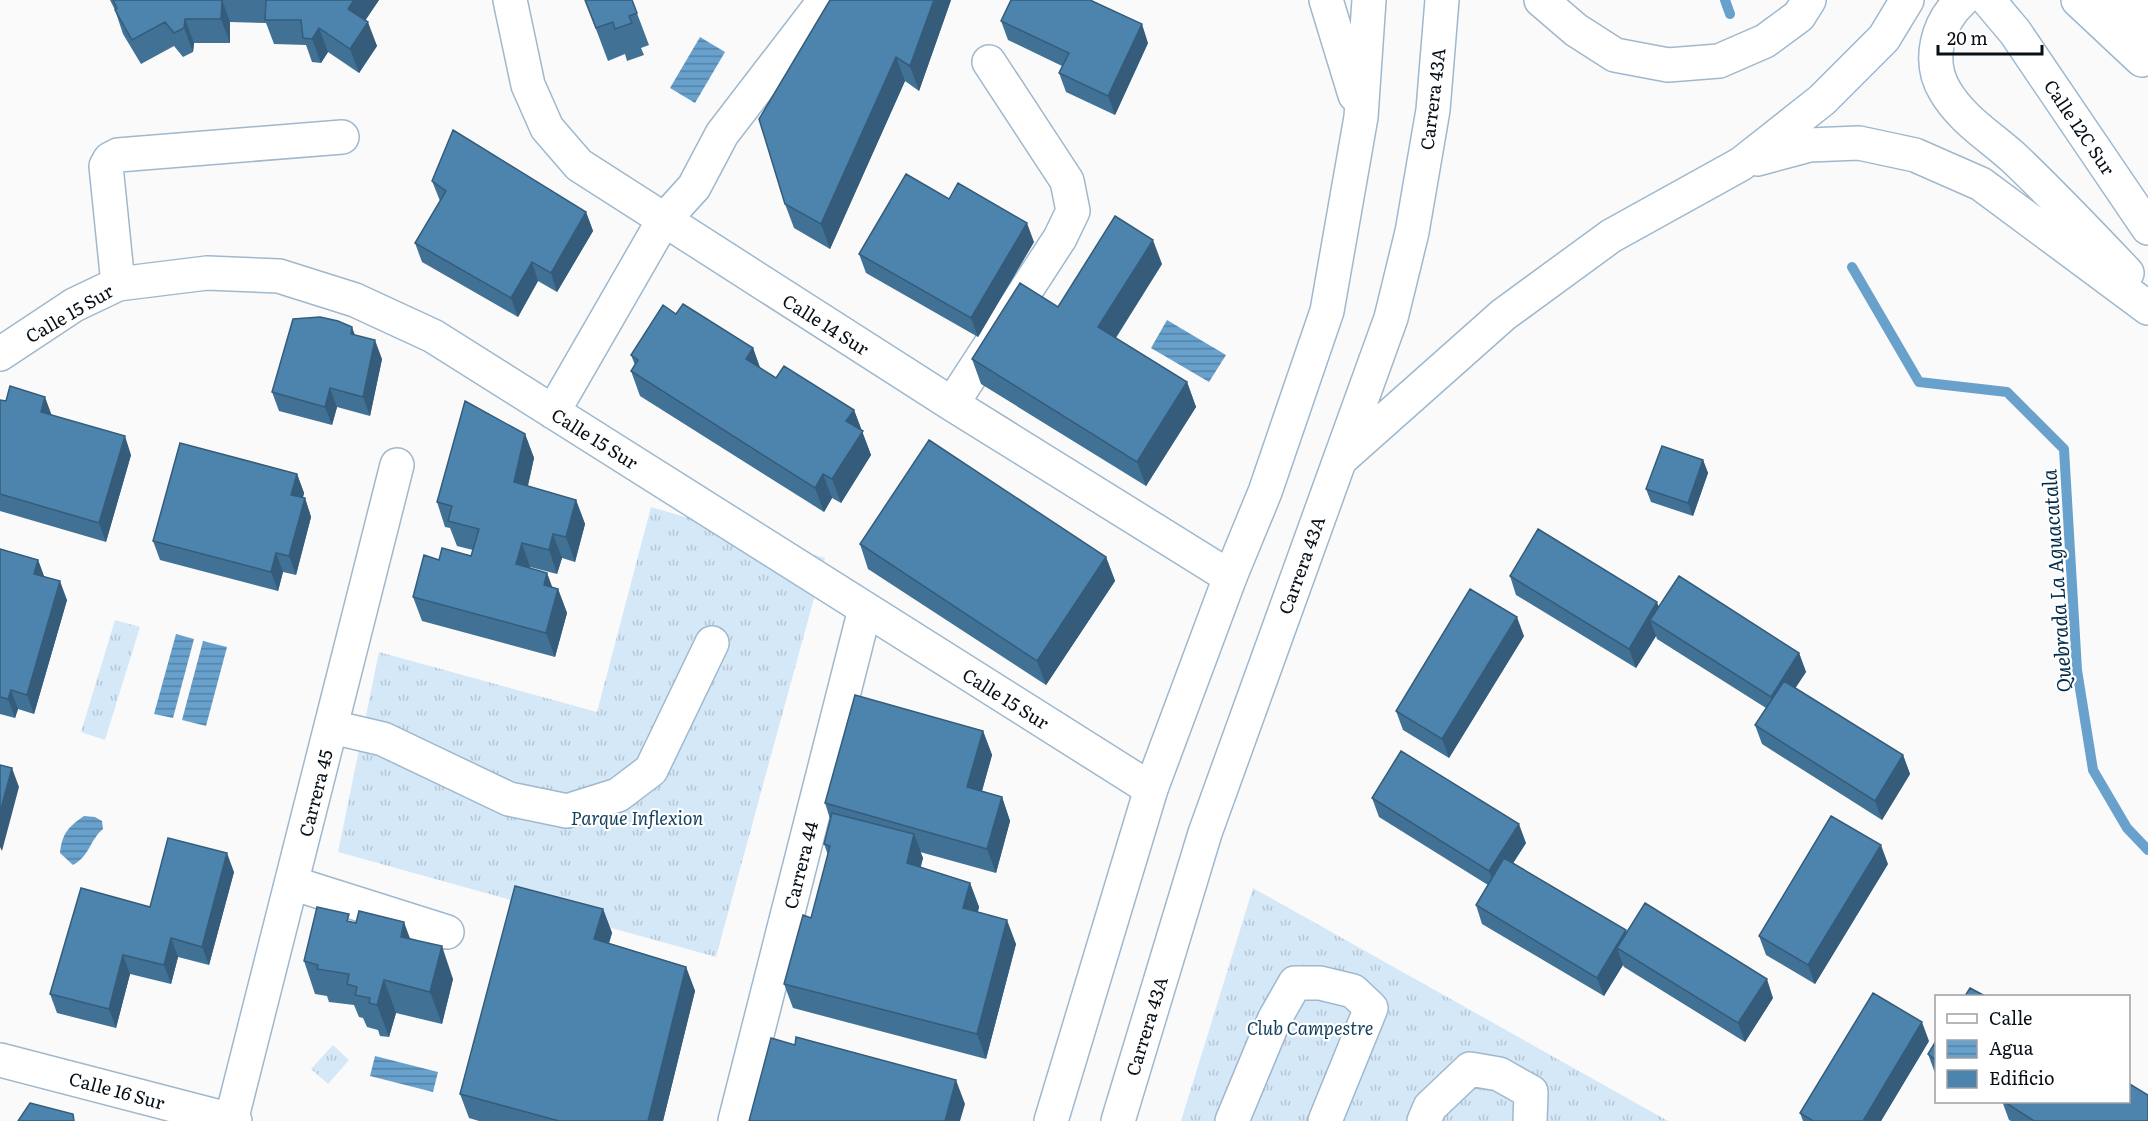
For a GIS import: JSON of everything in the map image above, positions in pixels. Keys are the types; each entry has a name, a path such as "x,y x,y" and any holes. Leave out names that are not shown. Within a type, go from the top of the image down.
{"main road":[{"name":"Calle 14 Sur","path":"510,0 528,85 547,129 579,165 663,221 952,404 1230,577"},
{"path":"554,412 663,221 694,186 722,134 825,0"},
{"path":"1326,0 1361,117"},
{"path":"1051,1121 1151,789 1230,577 1265,492 1327,311 1361,117 1369,0"},
{"name":"Carrera 43A","path":"1118,1121 1205,833 1391,318 1412,232 1433,110 1442,0"},
{"path":"1541,0 1576,30 1615,55 1668,65 1719,61 1765,41 1799,16 1809,0"},
{"path":"1338,462 1503,315 1611,236 1741,164 1822,100 1884,38 1907,0"},
{"path":"1962,0 1950,11 1938,36 1936,63 1945,91 1968,119 2013,157 2078,221 2148,296"},
{"name":"Calle 12C Sur","path":"1988,0 2015,32 2148,228"},
{"path":"2078,0 2146,56"},
{"path":"2108,0 2146,56"},
{"path":"2136,0 2146,56"},
{"path":"952,404 1060,238 1073,211 1067,181 989,62"},
{"path":"118,284 106,166 110,159 118,155 342,137"},
{"path":"1741,164 1809,145 1859,143 1915,155 1981,184 2148,308"},
{"name":"Calle 15 Sur","path":"0,354 74,305 118,284 207,273 279,276 355,300 433,336 1151,789"},
{"name":"Carrera 45","path":"232,1121 396,465"},
{"name":"Carrera 44","path":"735,1121 865,609"},
{"path":"332,727 383,739 509,800 567,811 618,795 651,770 712,643"},
{"path":"292,883 447,932"},
{"path":"1233,1121 1274,1020 1294,983 1320,983 1353,991 1371,1008 1326,1121"},
{"name":"Calle 16 Sur","path":"0,1060 232,1121"},
{"path":"1425,1121 1430,1107 1470,1070 1499,1074 1531,1092 1530,1121"}],"green space":[{"name":"Parque Inflexion","path":"651,507 825,558 716,957 338,852 379,652 597,712"},
{"path":"115,620 140,627 105,740 81,732"},
{"name":"Club Campestre","path":"1253,888 1668,1121 1181,1121"},
{"path":"333,1045 349,1060 328,1084 311,1069"}],"water":[{"path":"700,37 725,52 695,103 670,88"},
{"path":"1167,320 1226,355 1209,382 1151,348"},
{"path":"176,634 194,639 173,718 154,714"},
{"path":"203,641 227,647 206,726 182,720"},
{"path":"84,816 95,817 102,821 103,829 83,857 73,865 60,853 62,841 67,831"},
{"path":"375,1056 438,1072 433,1092 370,1076"}],"building":[{"path":"113,0 222,0 221,19 185,19 184,28 174,33 165,22 132,40 115,10 117,8"},
{"path":"266,0 354,0 348,9 368,22 350,49 319,28 312,39 303,38 301,20 265,20"},
{"path":"585,0 632,0 637,13 629,16 632,23 615,29 613,22 596,28"},
{"path":"830,0 934,0 910,66 896,57 821,224 785,204 759,119"},
{"path":"1011,0 1090,0 1142,24 1108,96 1059,73 1069,53 1001,21"},
{"path":"453,130 586,212 551,273 532,262 511,298 415,243 446,191 432,181"},
{"path":"906,174 949,199 958,183 1027,223 971,318 859,254"},
{"path":"1115,216 1153,240 1098,327 1187,382 1137,462 972,359 1020,283 1058,307"},
{"path":"683,304 753,348 746,359 776,378 784,366 854,410 846,421 863,431 832,479 823,474 815,488 631,371 638,360 631,355 663,305 676,314"},
{"path":"320,317 352,327 351,334 375,340 363,397 330,388 325,407 272,392 293,319"},
{"path":"10,386 45,397 41,412 125,436 99,523 0,494 0,400 6,401"},
{"path":"465,401 525,434 514,482 576,500 566,537 553,534 549,550 522,543 516,564 547,573 544,585 558,589 546,633 413,597 424,555 439,560 442,548 471,556 479,529 448,521 452,506 437,502"},
{"path":"929,440 1106,557 1037,661 860,544"},
{"path":"180,443 297,474 291,495 305,498 289,556 276,553 271,572 153,541"},
{"path":"1662,446 1703,460 1688,503 1646,489"},
{"path":"1538,529 1657,602 1629,649 1510,576"},
{"path":"0,549 38,560 34,574 60,581 27,695 11,690 8,699 0,697"},
{"path":"1679,576 1799,653 1771,697 1650,620"},
{"path":"1470,589 1517,617 1442,739 1396,711"},
{"path":"1784,681 1903,755 1875,801 1755,725"},
{"path":"855,695 983,731 967,787 1002,797 987,849 825,803"},
{"path":"1401,751 1519,824 1489,871 1372,798"},
{"path":"0,765 12,768 0,812"},
{"path":"832,813 914,834 907,863 970,883 963,908 1007,920 977,1034 784,984 803,915 811,918 830,846 824,844"},
{"path":"1831,816 1881,845 1808,965 1759,936"},
{"path":"168,838 227,853 202,947 171,938 164,965 123,955 109,1009 50,994 81,888 150,907"},
{"path":"1504,858 1626,930 1597,978 1476,905"},
{"path":"515,886 603,909 594,939 686,967 648,1121 559,1121 460,1094"},
{"path":"1645,903 1767,979 1738,1023 1617,948"},
{"path":"317,907 349,914 347,921 356,923 359,911 404,922 401,937 442,946 430,992 384,980 377,1005 369,1003 370,998 355,995 357,987 347,984 349,974 317,969 318,965 304,961"},
{"path":"1970,988 1983,995 1966,995"},
{"path":"1873,993 1922,1022 1863,1121 1813,1121 1800,1113"},
{"path":"796,1037 956,1080 945,1121 749,1121 771,1038 795,1045"},
{"path":"1935,1043 1935,1059 1928,1054"},
{"path":"2130,1084 2148,1095 2148,1121 2034,1121 2006,1103 2130,1103"},
{"path":"30,1103 73,1114 74,1121 18,1121"}],"waterway":[{"name":"Quebrada La Aguacatala","path":"1725,0 1730,14"},
{"name":"Quebrada La Aguacatala","path":"1852,267 1919,382 2007,392 2064,449 2077,670 2093,770 2127,828 2148,850"}]}
